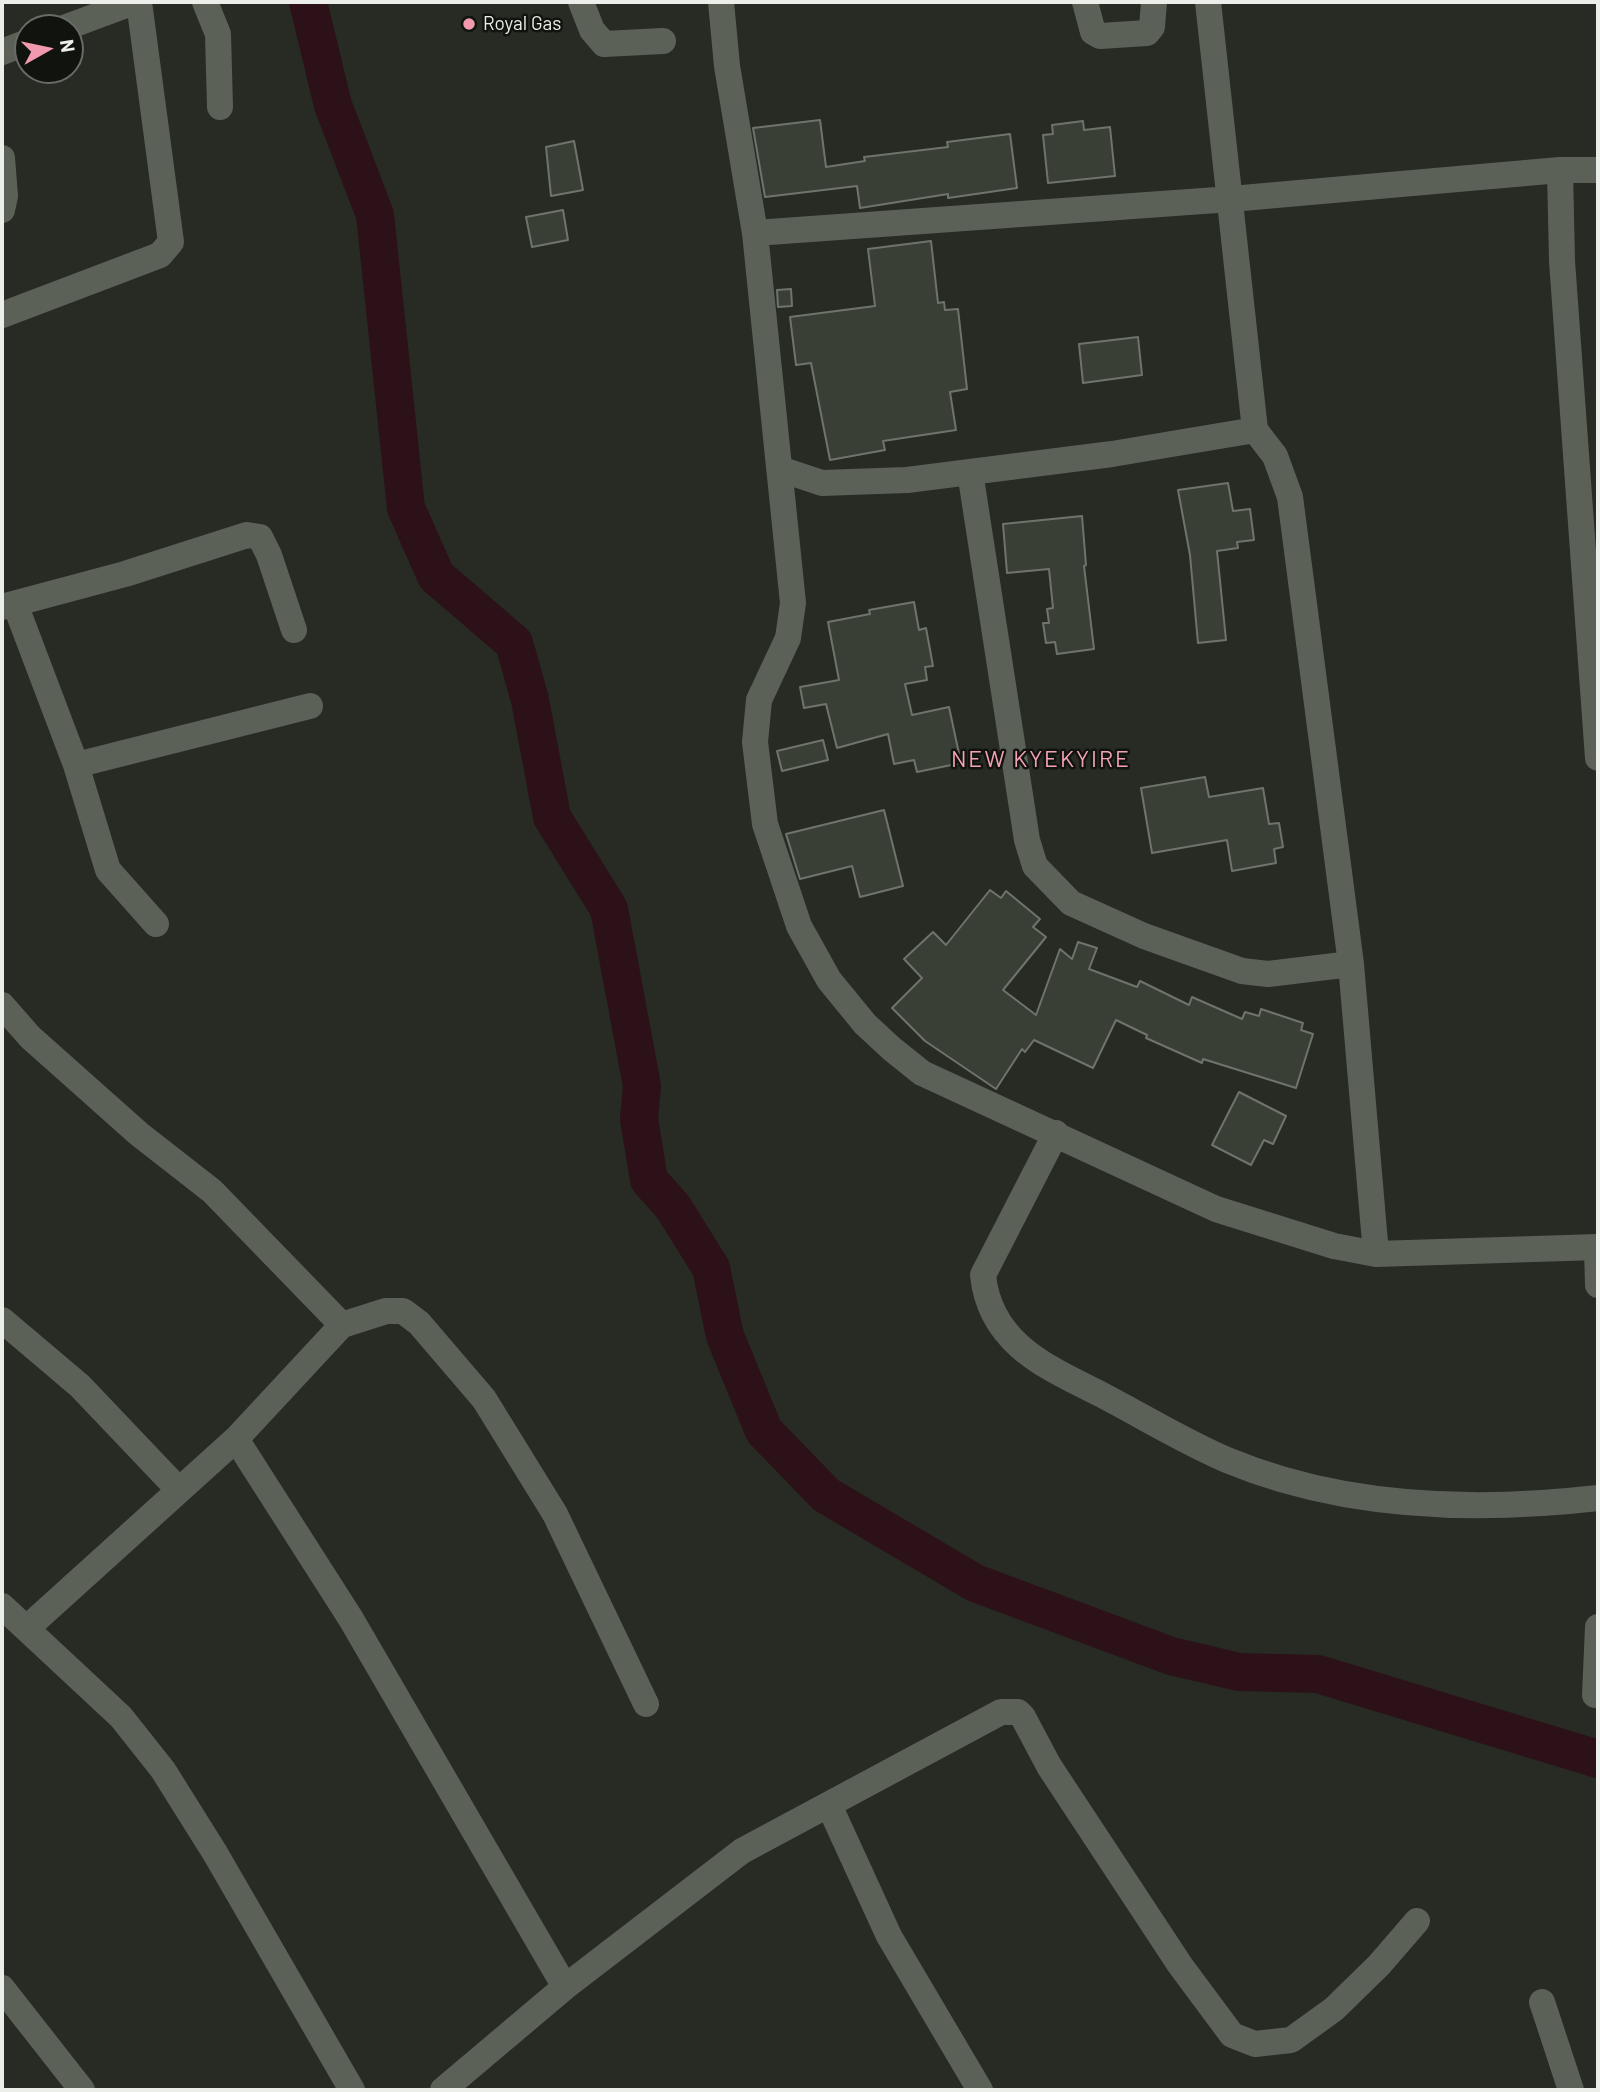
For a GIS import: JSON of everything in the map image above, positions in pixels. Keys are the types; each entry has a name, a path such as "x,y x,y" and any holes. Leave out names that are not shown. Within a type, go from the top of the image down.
{"street":[{"path":"2,315 160,255 170,242 137,2 84,21"},
{"path":"205,2 218,34 220,107"},
{"path":"582,2 592,30 604,44 663,41"},
{"path":"721,2 727,66 755,233 793,603 788,638 759,700 755,742 765,824 799,926 829,979 865,1024 922,1073 1216,1209 1334,1246 1376,1254 1598,1247 1598,1285"},
{"path":"1085,2 1093,32 1100,36 1147,33 1152,27 1154,2"},
{"path":"1208,2 1255,430 1275,456 1290,497 1351,964 1376,1254"},
{"path":"2,158 5,196 2,210"},
{"path":"755,233 1231,199 1560,170 1598,170"},
{"path":"1560,170 1562,261 1598,758"},
{"path":"780,469 822,483 907,480 1255,430"},
{"path":"970,472 1027,840 1035,866 1071,902 1144,936 1242,971 1268,974 1351,964"},
{"path":"156,924 108,870 76,765 8,606 125,574 247,535 260,537 269,555 294,631"},
{"path":"76,765 310,706"},
{"path":"2,1005 30,1037 139,1133 212,1191 342,1325"},
{"path":"1056,1133 983,1275 985,1294 996,1318 1033,1360 1227,1460 1305,1485 1397,1501 1450,1505 1522,1504 1598,1498"},
{"path":"27,1628 236,1438 342,1325 386,1311 402,1311 419,1323 484,1399 555,1514 646,1704"},
{"path":"2,1320 80,1386 178,1489"},
{"path":"236,1438 351,1619 565,1987"},
{"path":"2,1606 121,1717 163,1770 215,1853 352,2090"},
{"path":"1595,1695 1598,1627"},
{"path":"443,2090 473,2081 565,1987 741,1851 1001,1712 1018,1712 1180,1965 1233,2035 1255,2044 1291,2040 1334,2009 1379,1965 1417,1921"},
{"path":"830,1805 889,1937 980,2090"},
{"path":"2,1988 82,2090"},
{"path":"1542,2002 1571,2090"}],"building":[{"path":"820,120 826,167 865,161 864,157 948,147 947,142 1010,134 1017,188 948,198 948,194 860,208 857,186 765,197 753,128"},
{"path":"1083,121 1084,130 1110,127 1115,176 1048,183 1043,135 1053,134 1052,125"},
{"path":"574,141 583,190 551,196 546,147"},
{"path":"563,210 568,240 532,247 526,217"},
{"path":"931,241 938,303 944,302 945,310 958,309 967,389 950,392 956,430 883,441 885,450 830,460 811,363 796,365 790,317 875,306 868,249"},
{"path":"791,289 792,306 778,307 777,290"},
{"path":"1138,337 1142,375 1083,383 1079,344"},
{"path":"1228,483 1233,511 1250,509 1254,540 1237,542 1238,548 1217,551 1226,640 1198,643 1190,555 1178,490"},
{"path":"1082,516 1084,566 1094,649 1057,654 1055,642 1046,643 1043,623 1049,623 1047,609 1053,608 1049,569 1007,573 1003,524"},
{"path":"914,602 919,630 926,628 933,666 925,667 927,680 905,684 912,715 949,707 961,763 917,772 914,760 894,764 888,734 837,748 826,704 804,708 800,687 839,680 828,622 870,614 869,610"},
{"path":"823,740 828,760 782,771 777,751"},
{"path":"1205,777 1209,797 1263,788 1269,824 1279,823 1283,847 1274,849 1276,863 1232,871 1227,840 1152,853 1141,788"},
{"path":"884,810 903,886 860,897 852,866 800,879 786,834"},
{"path":"990,890 1001,898 1006,891 1040,919 1033,927 1046,937 1003,990 1036,1015 1060,949 1072,959 1078,942 1097,948 1089,969 1137,987 1140,981 1189,1005 1192,997 1242,1019 1245,1012 1259,1016 1261,1009 1303,1023 1301,1030 1313,1034 1296,1088 1203,1059 1202,1063 1146,1038 1147,1035 1116,1020 1093,1068 1034,1040 1025,1052 1022,1049 996,1089 925,1041 892,1008 922,978 904,959 933,932 946,945"},
{"path":"1239,1092 1286,1116 1273,1144 1264,1140 1251,1165 1212,1145"}],"waterway":[{"path":"308,2 333,105 375,215 406,508 436,576 514,643 530,700 552,817 609,909 642,1086 639,1119 649,1180 673,1207 711,1268 725,1336 764,1431 826,1495 975,1583 1171,1656 1239,1672 1318,1674 1598,1759"}],"place":[{"name":"Royal Gas","path":"469,24"}],"district":[{"name":"NEW KYEKYIRE","path":"1041,759"}]}
